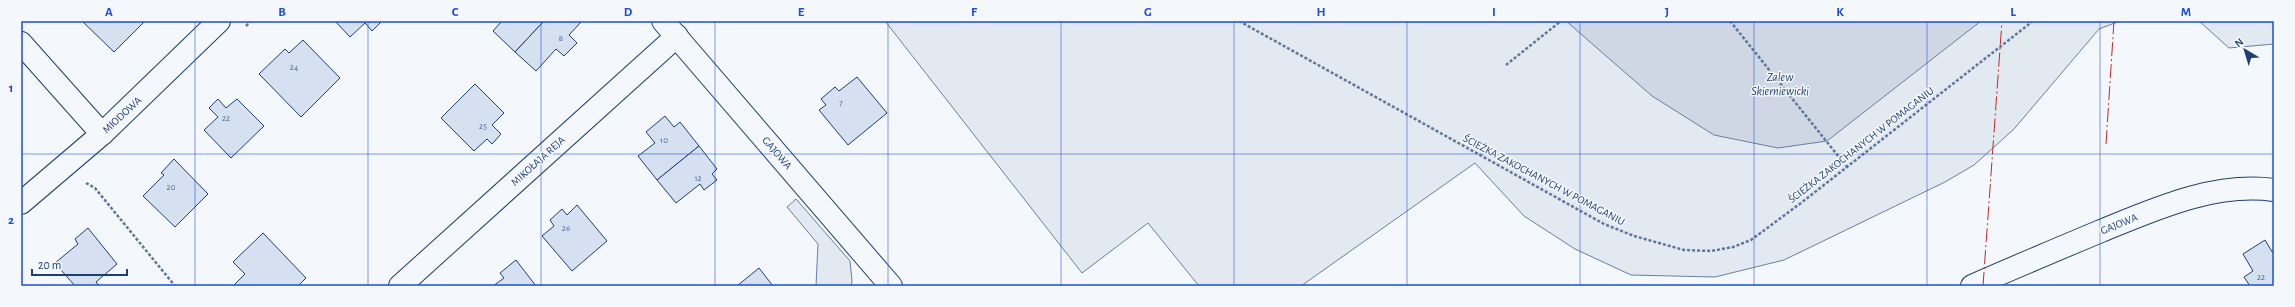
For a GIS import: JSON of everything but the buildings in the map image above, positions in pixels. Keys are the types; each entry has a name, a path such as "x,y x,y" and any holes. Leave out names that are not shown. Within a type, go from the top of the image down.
{"street":[{"name":"MIODOWA","path":"21,203 102,134 219,21"},
{"name":"GAJOWA","path":"670,28 889,285"},
{"name":"MIKOŁAJA REJA","path":"400,286 670,28"},
{"path":"21,43 102,134"},
{"name":"GAJOWA","path":"1972,286 2120,223 2195,196 2237,190 2274,190"}],"path":[{"name":"ŚCIEŻKA ZAKOCHANYCH W POMAGANIU","path":"1240,21 1604,224 1634,236 1684,250 1711,251 1733,247 1751,240 1847,167 2033,21"},
{"path":"1506,65 1561,21"},
{"path":"1730,21 1847,167"},
{"path":"70,162 89,186 95,188 175,286"}],"shaded area":[{"path":"885,21 2120,21 2099,29 2014,129 1974,165 1945,182 1784,260 1715,277 1631,275 1575,249 1524,216 1475,163 1301,286 1199,286 1148,223 1082,273"},
{"path":"2199,21 2274,21 2274,44 2229,48"},
{"path":"796,199 850,261 851,286 816,286 818,244 787,207"}],"water":[{"name":"Zalew Skierniewicki","path":"1566,21 1981,21 1827,141 1778,148 1714,135 1652,96"}],"power":[{"path":"1983,286 2002,21"},
{"path":"2106,144 2114,21"}]}
